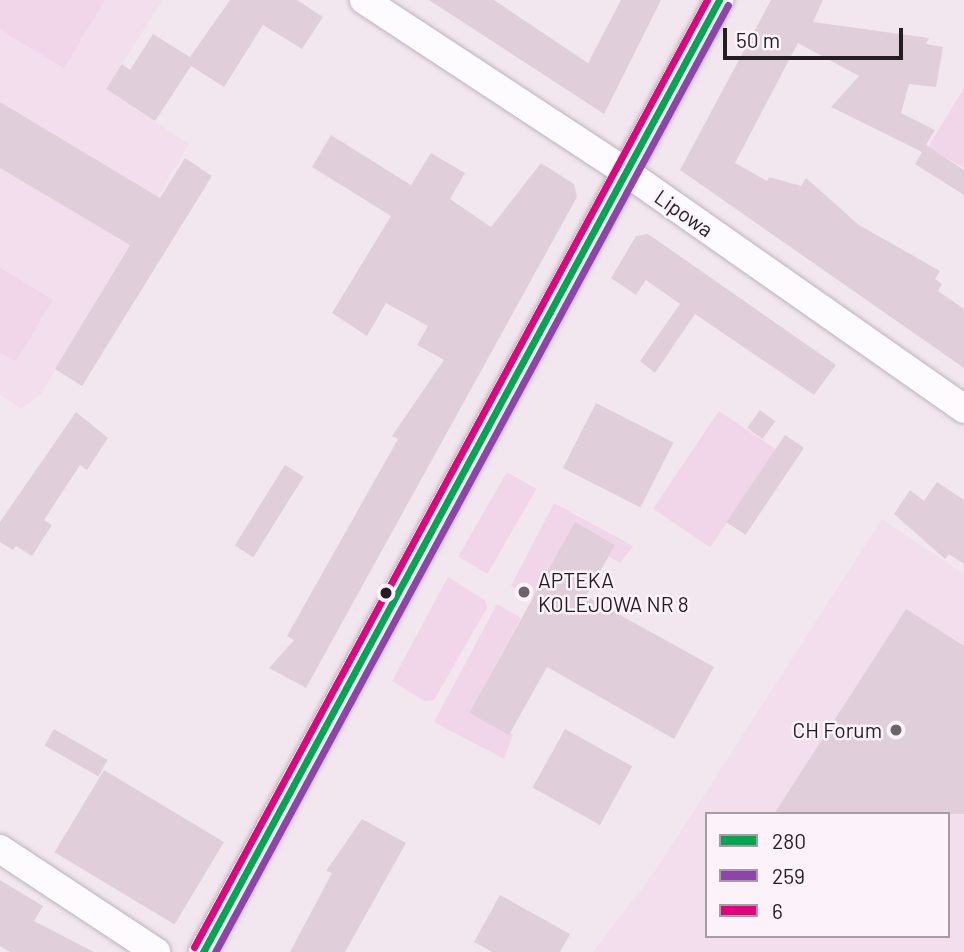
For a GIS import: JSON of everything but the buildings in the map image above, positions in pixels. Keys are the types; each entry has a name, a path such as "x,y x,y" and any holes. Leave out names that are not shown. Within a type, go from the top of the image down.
{"street":[{"name":"Lipowa","path":"364,0 626,172 964,409"},
{"path":"203,952 719,0"},
{"path":"0,849 156,952"}],"shaded area":[{"path":"0,0 163,0 106,89 189,144 41,394 21,409 0,395"},
{"path":"0,0 105,0 64,68 0,30"},
{"path":"964,88 964,168 928,147"},
{"path":"0,268 53,300 16,361 0,352"},
{"path":"719,411 776,450 710,547 653,509"},
{"path":"507,472 536,489 487,574 458,557"},
{"path":"554,503 633,546 620,563 608,556 614,544 575,523 533,598 511,586"},
{"path":"882,519 964,574 964,952 593,952 655,871"},
{"path":"448,577 486,601 487,608 434,700 424,701 392,681"},
{"path":"497,604 521,618 469,713 513,734 504,759 434,722"}],"transit line":[{"name":"6","path":"194,947 707,0"},
{"name":"280","path":"203,952 719,0"},
{"name":"259","path":"215,952 728,5"}],"place":[{"name":"APTEKA KOLEJOWA NR 8","path":"524,592"},
{"name":"CH Forum","path":"896,730"}]}
